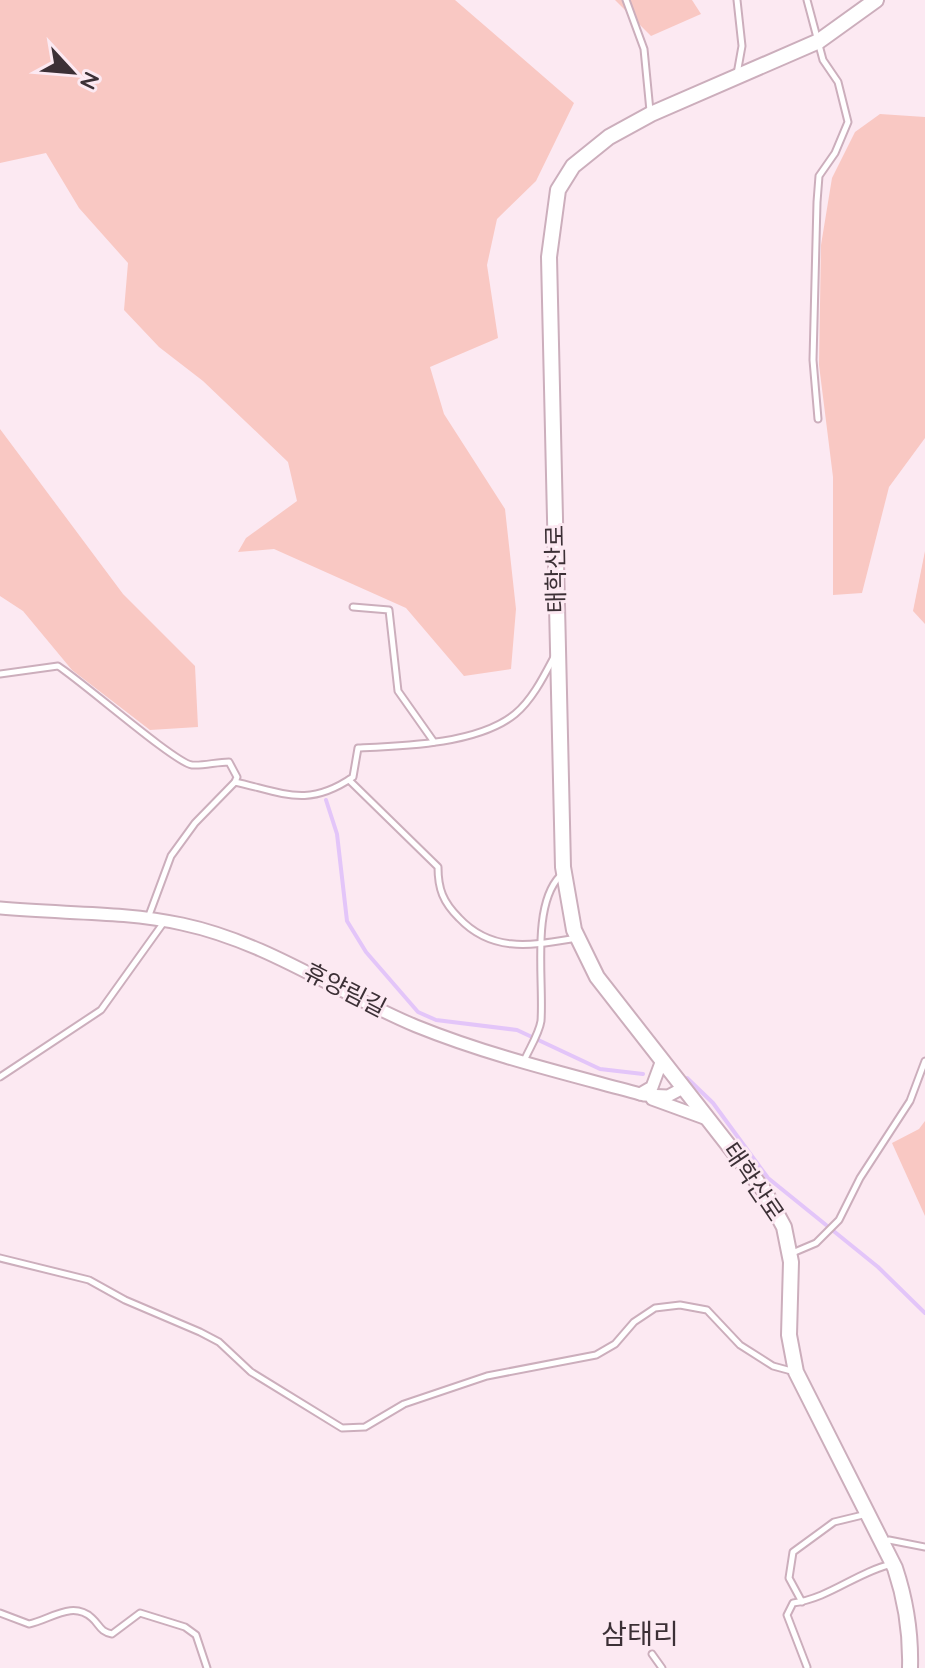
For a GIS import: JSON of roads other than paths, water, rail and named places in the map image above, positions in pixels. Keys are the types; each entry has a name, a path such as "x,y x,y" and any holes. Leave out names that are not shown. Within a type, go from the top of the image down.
{"street":[{"name":"태학산로","path":"876,0 819,41 651,114 609,137 573,166 558,190 550,272 564,872 578,938 597,977 765,1192 784,1227 789,1255 789,1335 796,1372 893,1564 905,1598 911,1642 910,1668"},
{"name":"휴양림길","path":"0,908 89,911 164,921 256,946 415,1025 523,1062 640,1094 668,1096 683,1088"},
{"path":"640,1094 652,1087 662,1060"},
{"path":"640,1094 709,1120"}],"lane":[{"path":"626,0 644,49 651,114"},
{"path":"736,77 742,46 737,0"},
{"path":"807,0 823,60 846,103 848,122 835,153 819,176 813,360 818,419"},
{"path":"353,607 389,610 398,691 434,742"},
{"path":"235,782 307,798 353,777 358,748 434,742 498,726 518,712 558,649"},
{"path":"0,674 58,666 154,738 171,757 191,765 229,762 237,777 235,782 195,823 171,856 148,918"},
{"path":"349,780 438,867 438,890 472,932 498,945 542,944 578,938"},
{"path":"523,1062 538,1029 542,944 550,886 564,872"},
{"path":"0,1077 101,1010 164,921"},
{"path":"789,1255 828,1234 839,1220 860,1178 910,1101 925,1061"},
{"path":"0,1258 89,1280 125,1300 200,1332 219,1342 251,1372 342,1428 365,1427 404,1404 487,1376 596,1355 615,1344 634,1322 655,1308 680,1305 707,1310 740,1345 773,1366 796,1372"},
{"path":"802,1602 789,1578 793,1552 834,1522 867,1514"},
{"path":"883,1544 889,1540 925,1547"},
{"path":"816,1668 805,1668 787,1615 793,1603 820,1598 871,1569 893,1564"},
{"path":"0,1613 29,1624 68,1610 80,1611 92,1618 105,1633 112,1634 140,1613 158,1617 185,1627 196,1635 207,1668"},
{"path":"652,1654 662,1668"}],"waterway":[{"path":"326,800 337,834 347,921 366,952 418,1012 436,1020 517,1030 600,1069 643,1074"},
{"path":"687,1078 713,1103 768,1178 878,1267 925,1313"}],"district":[{"name":"삼태리","path":"640,1634"}]}
